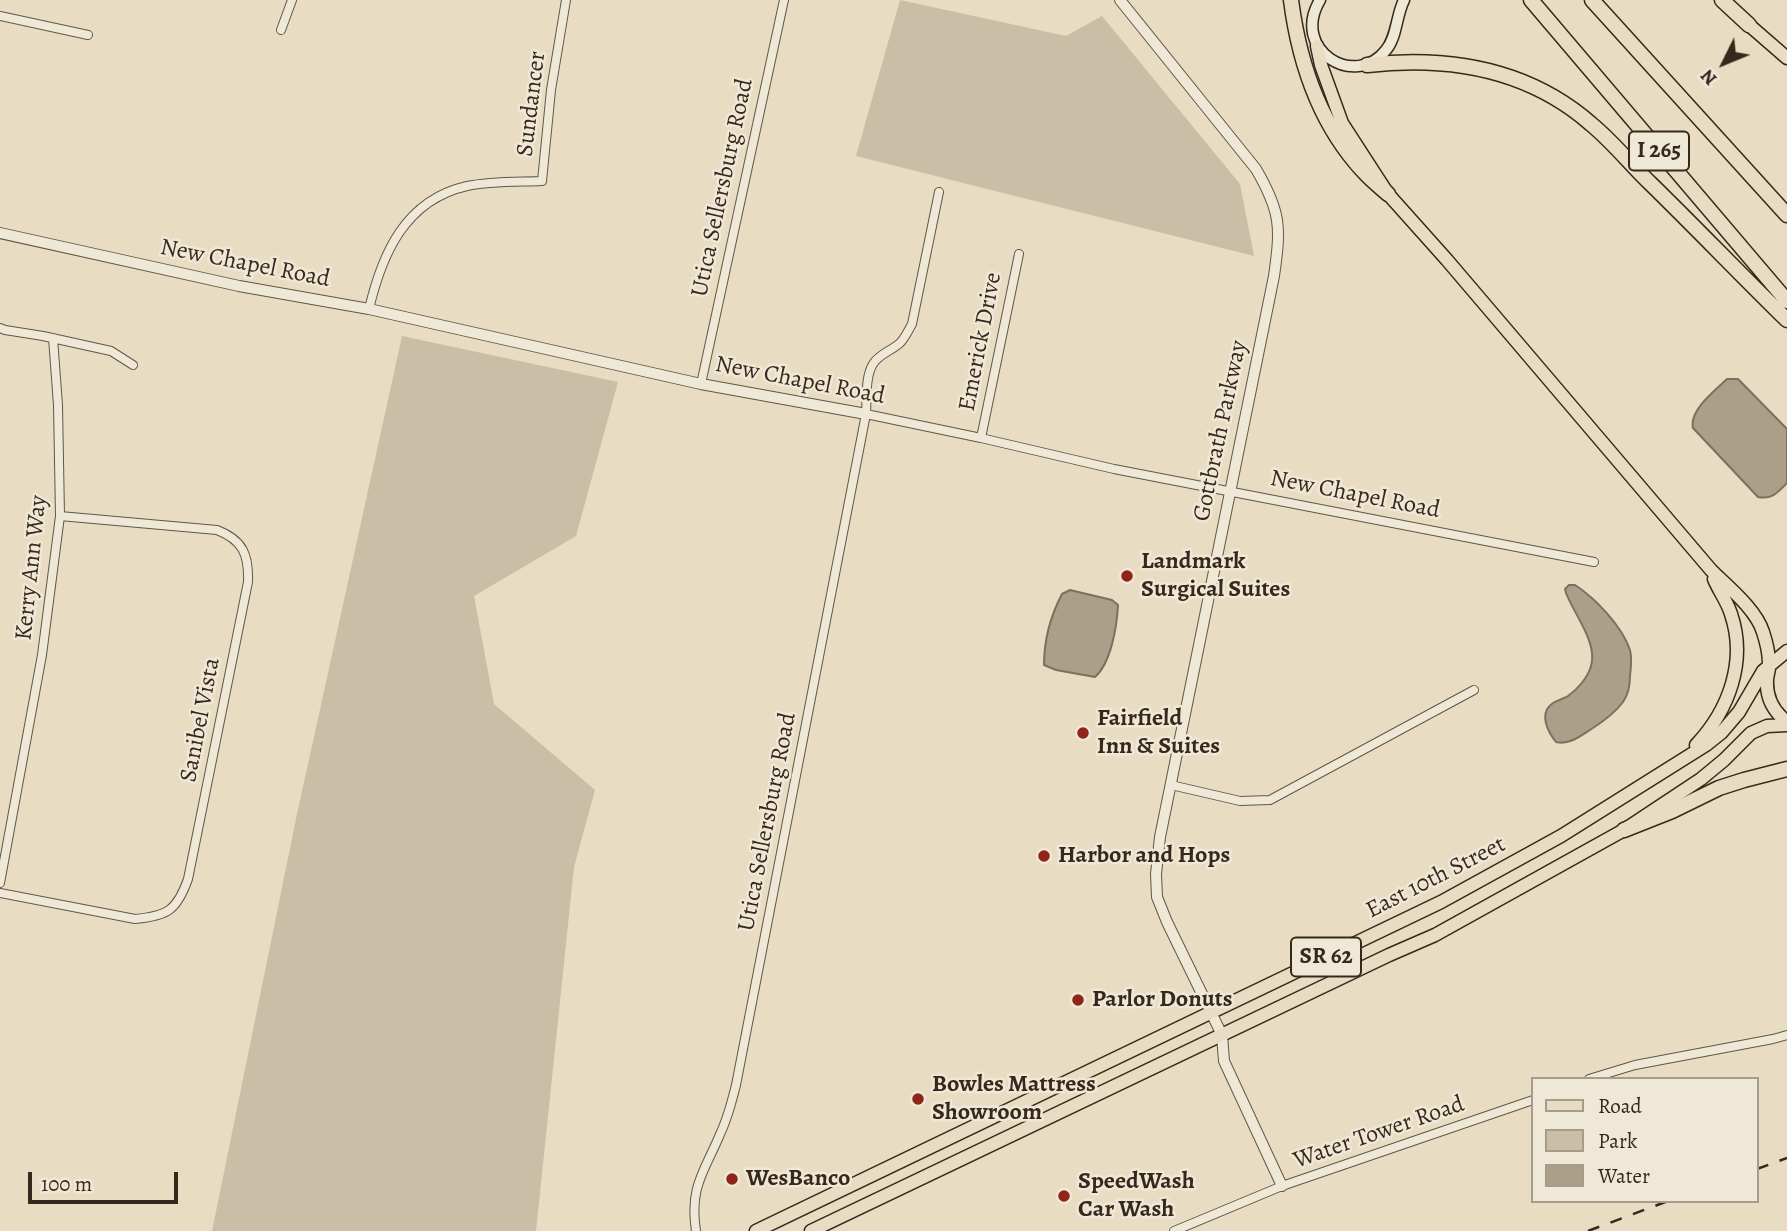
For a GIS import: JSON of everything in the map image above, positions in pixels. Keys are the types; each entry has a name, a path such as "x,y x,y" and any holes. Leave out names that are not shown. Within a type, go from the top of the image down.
{"highway":[{"path":"1292,0 1303,60 1325,116 1364,172 1388,194"},
{"name":"I 265","path":"1531,0 1787,302"},
{"name":"I 265","path":"1592,0 1787,215"},
{"path":"1722,0 1749,25"},
{"path":"1367,65 1425,61 1471,66 1521,82 1547,94 1591,123 1787,320"},
{"name":"SR 62","path":"1624,830 1719,788 1787,769"}],"main road":[{"path":"1320,0 1311,21 1313,36 1342,123 1388,194 1760,624 1770,665 1767,677 1768,694 1777,713 1787,723"},
{"path":"1317,46 1326,57 1338,63 1367,65 1388,48 1404,0"},
{"path":"1731,0 1749,25 1787,58"},
{"path":"1679,763 1720,715 1734,675 1737,640 1735,628 1731,611 1711,570"},
{"name":"SR 62","path":"1770,665 1787,651"},
{"name":"East 10th Street","path":"756,1231 1441,902 1561,836 1706,745 1731,722 1745,704 1763,671 1770,665"},
{"path":"1624,830 1701,779 1751,733 1768,726 1787,723"},
{"name":"SR 62","path":"811,1231 1435,935 1624,830"}],"street":[{"path":"281,30 292,0"},
{"name":"Sundancer","path":"369,309 387,252 394,239 419,210 450,191 466,187 542,181 551,90 566,0"},
{"name":"Utica Sellersburg Road","path":"701,384 784,0"},
{"name":"Gottbrath Parkway","path":"1120,0 1256,169 1272,199 1279,222 1275,276 1160,837 1156,874 1157,897 1167,922 1222,1035 1224,1061 1282,1186"},
{"path":"0,16 88,34"},
{"name":"Utica Sellersburg Road","path":"696,1231 694,1206 700,1177 722,1131 736,1085 866,414 869,374 877,358 900,343 912,324 939,192"},
{"name":"New Chapel Road","path":"0,233 239,286 369,309 701,384 866,414 1229,493 1594,562"},
{"name":"Emerick Drive","path":"981,438 1019,254"},
{"path":"0,328 111,351 133,365"},
{"name":"Kerry Ann Way","path":"0,883 43,655 61,516 58,405 52,338"},
{"name":"Sanibel Vista","path":"0,893 135,919 154,917 177,904 188,879 248,582 246,554 239,543 228,534 217,530 61,516"},
{"path":"1171,785 1240,801 1270,800 1474,690"},
{"path":"1596,1077 1635,1065 1773,1040 1787,1035"},
{"name":"Water Tower Road","path":"1174,1231 1282,1186 1532,1100"}],"green space":[{"path":"900,0 1066,36 1102,16 1240,184 1254,256 856,156"},
{"path":"402,336 618,382 576,536 474,596 494,704 595,790 574,867 536,1231 212,1231 297,814"}],"water":[{"path":"1727,379 1738,379 1787,429 1787,483 1771,496 1758,497 1693,428 1695,414 1699,408"},
{"path":"1569,585 1575,585 1583,591 1614,622 1630,650 1631,666 1628,690 1620,706 1582,735 1561,743 1556,742 1550,733 1546,712 1548,707 1568,696 1582,682 1590,670 1592,657 1588,638 1566,593 1565,589"},
{"path":"1070,590 1112,600 1118,605 1115,633 1109,654 1095,677 1056,670 1044,665 1051,619 1062,594"}],"railway":[{"path":"1759,1168 1787,1158"},
{"path":"1588,1231 1663,1203"}],"place":[{"name":"Landmark Surgical Suites","path":"1127,576"},
{"name":"Fairfield Inn & Suites","path":"1083,733"},
{"name":"Harbor and Hops","path":"1044,856"},
{"name":"Parlor Donuts","path":"1078,1000"},
{"name":"Bowles Mattress Showroom","path":"918,1099"},
{"name":"WesBanco","path":"732,1179"},
{"name":"SpeedWash Car Wash","path":"1064,1196"}]}
